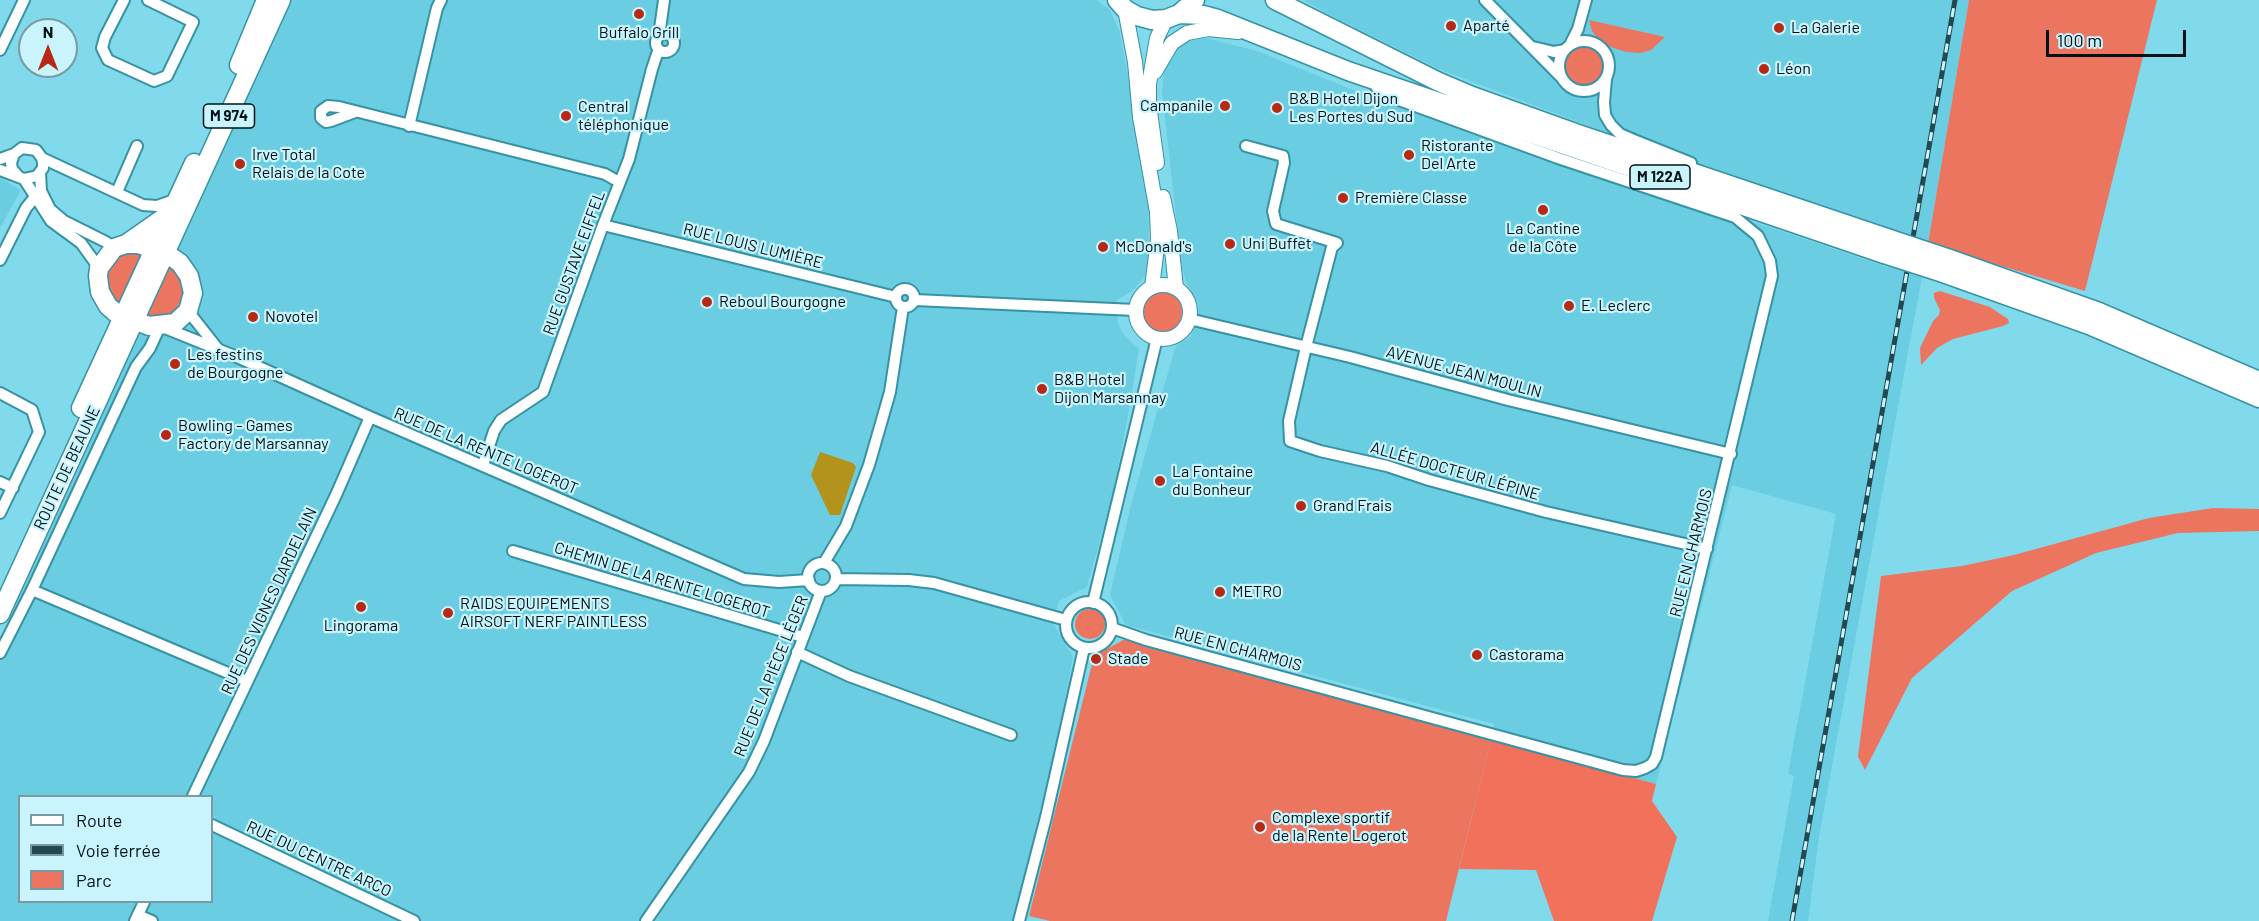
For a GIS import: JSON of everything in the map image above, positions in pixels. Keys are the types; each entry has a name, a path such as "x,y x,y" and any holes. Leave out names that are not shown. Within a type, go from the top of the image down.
{"main road":[{"name":"ROUTE DE BEAUNE","path":"0,614 113,354 121,315 160,250 266,0"},
{"name":"ROUTE DE BEAUNE","path":"99,268 120,246 148,231 176,211 281,0"},
{"path":"1121,4 1144,18 1172,16 1195,0"},
{"name":"M 122A","path":"1275,0 1455,89 1578,134 1754,193 1886,246"},
{"name":"M 122A","path":"1172,16 1203,15 1260,35 1348,71 1945,266 2099,312 2259,381"},
{"path":"113,354 160,326 175,322 188,311 193,293 176,211"},
{"path":"120,246 138,244 160,250 180,263 189,276"},
{"name":"M 122A","path":"1945,266 2259,398"},
{"path":"99,268 100,292 121,315 160,326"},
{"path":"113,354 121,315"},
{"name":"ROUTE DE BEAUNE","path":"0,585 113,354"}],"street":[{"path":"0,50 24,0"},
{"path":"124,0 105,37 102,48 108,60 154,81 167,76 193,22 148,0"},
{"path":"409,126 437,8 441,0"},
{"name":"RUE GUSTAVE EIFFEL","path":"483,465 494,431 501,420 543,392 629,159 657,54 670,50 674,42 670,35 659,36 664,0"},
{"path":"1485,0 1566,84 1580,92 1596,89 1606,79"},
{"path":"1561,78 1559,63 1583,16 1586,0"},
{"path":"1121,4 1135,62 1140,117 1157,212 1158,239 1152,287"},
{"path":"1172,16 1157,38 1149,84 1149,104 1170,231 1176,288"},
{"path":"1583,16 1593,43"},
{"path":"1149,84 1164,53 1178,37 1198,30 1231,30 1260,35"},
{"path":"1530,46 1554,52 1586,41 1593,43 1604,51 1608,58 1610,66 1606,79 1605,115 1620,134 1712,172 1754,193"},
{"name":"RUE EN CHARMOIS","path":"1112,628 1169,646 1623,770 1636,771 1652,764 1656,757 1773,276 1770,261 1758,236 1735,217 1558,158 1399,100 1348,71"},
{"path":"355,112 605,174 619,182"},
{"path":"117,192 137,146"},
{"path":"1246,146 1283,156 1284,163 1273,211 1276,224 1337,243 1332,247 1306,346"},
{"path":"0,159 22,148 32,148 42,158 143,205 176,211"},
{"path":"14,154 12,169 22,178 51,221 81,243 99,268"},
{"path":"0,170 22,178 33,178 43,168 42,158"},
{"path":"40,173 41,191 55,214 120,246"},
{"path":"0,260 26,208 35,197"},
{"name":"RUE LOUIS LUMIÈRE","path":"603,225 896,297"},
{"path":"1164,285 1176,288 1185,296 1189,306 1189,319 1183,330 1172,338 1157,338 1145,333 1137,322 1135,310 1140,296 1152,287 1164,285"},
{"path":"915,300 914,294 906,288 901,290 896,297 897,302 903,307 908,307 915,300 1135,310"},
{"path":"836,579 829,589 821,591 813,587 809,580 812,568 824,563 846,526 869,465 890,392 903,307"},
{"name":"RUE DE LA RENTE LOGEROT","path":"188,311 218,349"},
{"name":"AVENUE JEAN MOULIN","path":"1189,319 1306,346 1508,400 1731,454"},
{"path":"0,653 32,590 135,367 150,348 160,326"},
{"name":"RUE DE LA RENTE LOGEROT","path":"160,326 218,349 744,579 778,582 809,580"},
{"path":"1093,603 1157,338"},
{"name":"ALLÉE DOCTEUR LÉPINE","path":"1306,346 1289,421 1290,441 1320,451 1387,466 1546,512 1707,549"},
{"path":"0,393 32,410 39,428 38,437 0,513"},
{"name":"RUE DES VIGNES DARDELAIN","path":"193,795 336,495 370,417"},
{"path":"0,482 12,488"},
{"name":"CHEMIN DE LA RENTE LOGEROT","path":"513,550 803,638"},
{"path":"824,563 832,567 836,579"},
{"path":"836,579 909,580 934,583 1066,620"},
{"path":"32,590 247,681"},
{"name":"RUE DE LA PIÈCE LÉGER","path":"646,921 749,772 764,741 821,591"},
{"path":"1093,603 1099,605 1108,614 1112,628 1103,644 1084,648 1071,640 1067,633 1066,620 1074,608 1093,603"},
{"path":"1019,921 1046,817 1084,648"},
{"path":"797,652 849,676 1011,735"},
{"name":"RUE DU CENTRE ARCO","path":"213,825 414,921"},
{"path":"144,903 136,918 152,921"}],"shaded area":[{"path":"292,0 1097,0 1110,10 1119,30 1136,114 1149,203 1148,268 1144,278 1132,291 1117,300 1118,323 1123,334 1139,349 1127,422 1112,497 1087,587 1059,601 1053,623 1073,657 1056,748 1013,921 0,921 0,641 257,68"},
{"path":"1304,0 1969,0 1928,244 1602,131 1441,70 1329,15"},
{"path":"1193,38 1206,38 1257,51 1368,96 1887,267 1890,260 1923,271 1819,837 1808,921 1768,921 1794,776 1788,774 1836,514 1732,485 1656,784 1491,739 1494,724 1126,625 1110,595 1131,505 1174,351 1177,345 1190,337 1199,305 1186,282 1182,269 1162,92 1164,70 1169,58 1181,44"},
{"path":"0,178 21,190 0,228"},
{"path":"820,452 853,463 856,467 840,515 830,515 811,475"},
{"path":"1491,739 1656,784 1652,801 1677,837 1652,921 1554,921 1536,870 1459,869"}],"green space":[{"path":"1969,0 2157,0 2085,291 1928,244"},
{"path":"1589,20 1665,37 1651,50 1641,53 1626,52 1605,45 1598,39 1592,31"},
{"path":"1584,47 1592,48 1598,53 1603,59 1603,75 1598,81 1592,86 1584,87 1576,86 1570,81 1565,75 1564,67 1565,59 1570,53 1576,48"},
{"path":"133,251 144,253 119,308 111,298 105,277 116,257"},
{"path":"170,266 179,276 183,287 182,298 176,309 168,316 143,317"},
{"path":"1940,291 1990,307 2008,319 2009,323 1953,339 1937,348 1921,365 1920,348 1940,310 1934,293"},
{"path":"1162,292 1176,298 1182,312 1176,326 1162,332 1148,326 1142,312 1148,298"},
{"path":"2213,508 2259,509 2259,531 2178,533 2096,553 2012,591 1912,678 1865,770 1858,757 1881,576 1962,566 2014,555 2149,518"},
{"path":"1090,609 1101,613 1105,624 1101,635 1090,639 1079,635 1075,624 1079,613"},
{"name":"Complexe sportif de la Rente Logerot","path":"1127,638 1491,739 1446,921 1050,921 1029,916 1094,656"}],"railway":[{"path":"1792,921 1955,0"}],"place":[{"name":"Buffalo Grill","path":"639,14"},
{"name":"Aparté","path":"1451,26"},
{"name":"La Galerie","path":"1779,28"},
{"name":"Léon","path":"1764,69"},
{"name":"Campanile","path":"1225,106"},
{"name":"B&B Hotel Dijon Les Portes du Sud","path":"1277,108"},
{"name":"Central téléphonique","path":"566,116"},
{"name":"Ristorante Del Arte","path":"1409,155"},
{"name":"Irve Total Relais de la Cote","path":"240,164"},
{"name":"Première Classe","path":"1343,198"},
{"name":"La Cantine de la Côte","path":"1543,210"},
{"name":"Uni Buffet","path":"1230,244"},
{"name":"McDonald's","path":"1103,247"},
{"name":"Reboul Bourgogne","path":"707,302"},
{"name":"E. Leclerc","path":"1569,306"},
{"name":"Novotel","path":"253,317"},
{"name":"Les festins de Bourgogne","path":"175,364"},
{"name":"B&B Hotel Dijon Marsannay","path":"1042,389"},
{"name":"Bowling - Games Factory de Marsannay","path":"166,435"},
{"name":"La Fontaine du Bonheur","path":"1160,481"},
{"name":"Grand Frais","path":"1301,506"},
{"name":"METRO","path":"1220,592"},
{"name":"Lingorama","path":"361,607"},
{"name":"RAIDS EQUIPEMENTS AIRSOFT NERF PAINTLESS","path":"448,613"},
{"name":"Castorama","path":"1477,655"},
{"name":"Stade","path":"1096,659"},
{"name":"Complexe sportif de la Rente Logerot","path":"1260,827"}]}
